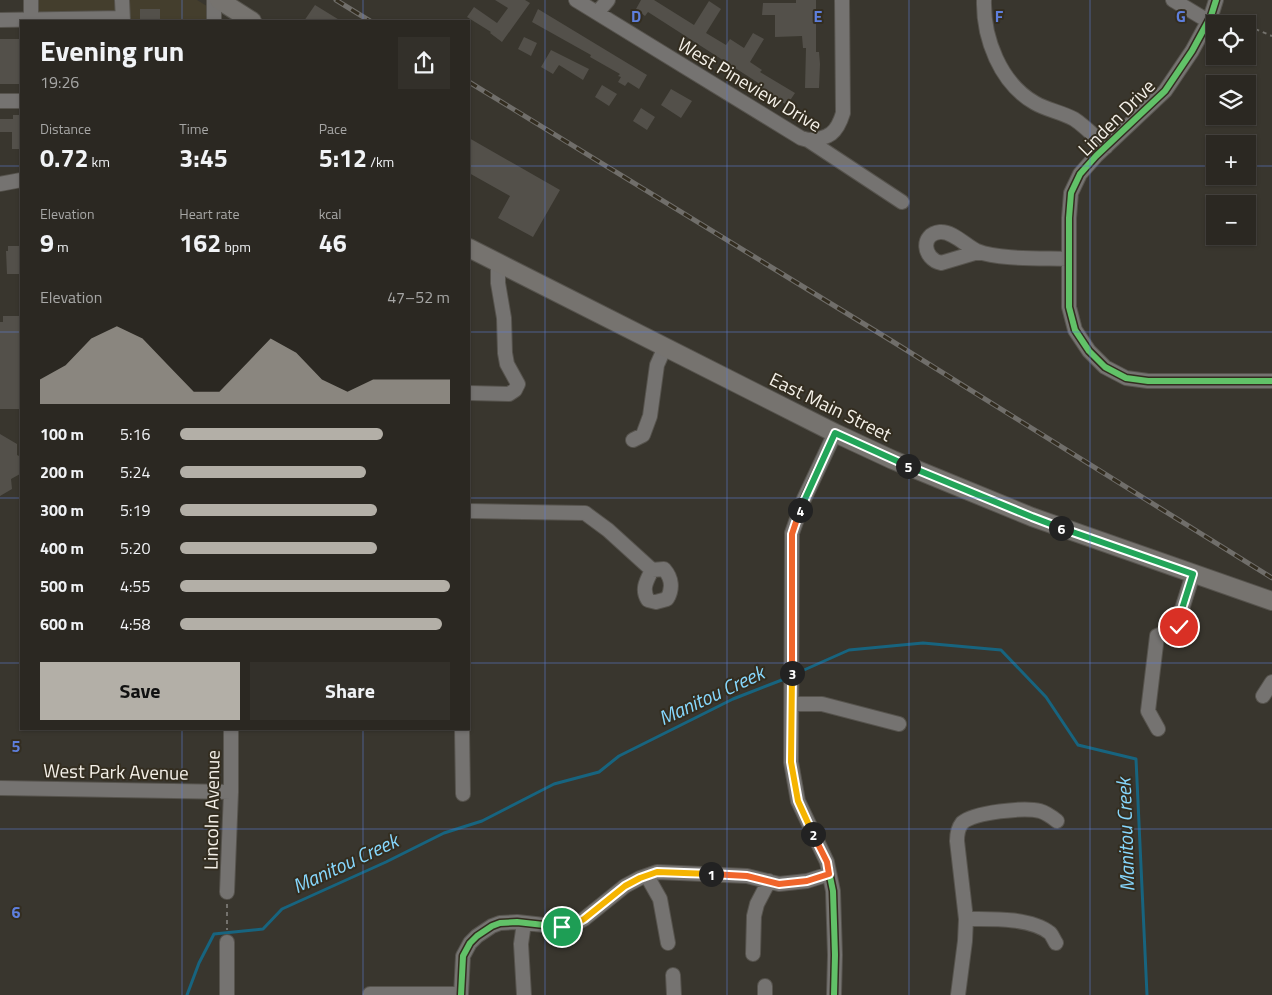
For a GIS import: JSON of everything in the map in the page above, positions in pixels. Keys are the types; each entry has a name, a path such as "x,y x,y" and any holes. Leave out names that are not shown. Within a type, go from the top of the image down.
{"main road":[{"path":"219,0 250,20"},
{"name":"East Main Street","path":"470,249 835,433 893,460 1032,517 1272,602"}],"street":[{"path":"31,0 31,19"},
{"path":"0,20 123,20 122,0"},
{"path":"214,0 214,20"},
{"name":"West Pineview Drive","path":"576,0 801,138 808,140 902,202"},
{"path":"597,13 608,0"},
{"path":"808,140 818,140 831,135 839,126 843,113 842,0"},
{"path":"984,0 983,12 989,40 999,65 1014,86 1032,102 1074,119 1106,147"},
{"path":"1173,0 1207,15"},
{"name":"Linden Drive","path":"1214,15 1216,0"},
{"name":"Linden Drive","path":"1206,30 1165,91 1080,174 1071,193 1069,218 1069,307 1075,330 1089,351 1105,366 1126,378 1148,381 1272,381"},
{"path":"0,101 20,101"},
{"path":"0,184 20,180"},
{"path":"978,252 1010,257 1069,259"},
{"path":"470,393 509,394 515,390 518,384 507,364 504,353 504,318 498,283 498,263"},
{"path":"633,440 643,435 650,416 657,365 665,347"},
{"path":"834,995 833,891 827,862 798,801 791,762 792,534 804,499 835,433"},
{"path":"470,511 585,513 608,530 652,570"},
{"path":"1158,730 1148,711 1157,636 1179,627 1182,609 1193,574"},
{"path":"1264,696 1272,682"},
{"path":"792,704 822,704 899,724"},
{"name":"Lincoln Avenue","path":"227,892 231,792 231,730"},
{"path":"462,730 463,794"},
{"name":"West Park Avenue","path":"0,788 231,792"},
{"path":"958,995 966,919 958,858 958,832 961,824 968,819 993,813 1025,810 1040,811 1050,815 1057,821"},
{"path":"370,994 461,990 463,956 470,943 492,926 500,923 524,923 562,927 574,925 625,886 657,872 747,876 779,884 807,881 829,874"},
{"path":"647,876 660,899 668,944"},
{"path":"753,954 754,916 769,881"},
{"path":"966,919 1033,924 1050,933 1056,942"},
{"path":"524,923 521,944 524,995"},
{"path":"227,942 227,995"},
{"path":"673,975 674,995"}],"path":[{"path":"1256,29 1272,36"},
{"path":"227,892 227,942"}],"shaded area":[{"path":"28,0 197,0 210,8 211,20 28,20"}],"building":[{"path":"495,0 525,0 530,3 502,42 491,32 467,17 474,7 497,23 508,8"},
{"path":"641,0 654,0 694,25 709,1 721,9 706,33 726,45 730,39 744,48 753,33 764,39 750,62 762,70 760,72 795,93 787,105 758,88 760,84 648,12 645,16 636,9"},
{"path":"796,0 816,0 816,52 819,52 820,64 819,88 805,88 806,48 803,48 802,36 775,37 775,15 762,15 763,3 796,3"},
{"path":"315,5 339,20 305,20"},
{"path":"140,9 160,9 160,20 140,20"},
{"path":"538,9 647,75 639,89 628,82 625,86 618,82 621,77 618,76 620,74 590,57 591,55 532,22"},
{"path":"524,37 537,43 531,56 518,49"},
{"path":"0,39 20,39 20,84 0,84"},
{"path":"551,50 589,69 583,80 559,65 553,74 541,67"},
{"path":"602,85 617,94 609,106 595,97"},
{"path":"671,89 692,101 681,118 661,105"},
{"path":"641,108 655,117 647,130 633,121"},
{"path":"13,115 20,115 20,149 12,149 12,132 0,132 0,119 13,119"},
{"path":"470,139 560,190 533,237 498,218 510,196 470,174"},
{"path":"8,246 20,246 20,274 7,274 6,251 8,251"},
{"path":"3,316 20,316 20,409 0,409 0,322 3,322"},
{"path":"0,434 17,444 17,455 20,456 20,474 11,479 12,489 0,496"}],"waterway":[{"name":"Manitou Creek","path":"795,674 849,650 923,643 1001,650 1046,697 1078,745 1136,759 1147,995"},
{"name":"Manitou Creek","path":"187,995 199,963 214,934 263,929 282,909 386,862 444,833 482,821 554,784 599,772 619,756 733,699 787,678"}],"railway":[{"path":"336,0 368,20"},
{"path":"470,83 887,338 1272,578"}],"cycle path":[{"path":"1216,0 1211,16 1192,51 1165,91 1096,156 1080,174 1071,193 1069,218 1069,307 1075,330 1089,351 1105,367 1126,378 1148,381 1272,381"},
{"path":"834,995 833,891 827,862 798,801 791,762 792,533 804,499 835,433"},
{"path":"461,995 463,956 470,943 477,936 500,923 517,922 562,927 574,925 625,886 657,872 747,876 779,884 807,881 829,874"}],"route":[{"path":"562,927 574,925 625,886 657,872 747,876 779,884 807,881 829,874 827,862 798,801 791,762 792,534 804,499 835,433 893,460 1032,517 1193,574 1182,609 1179,627"}]}
